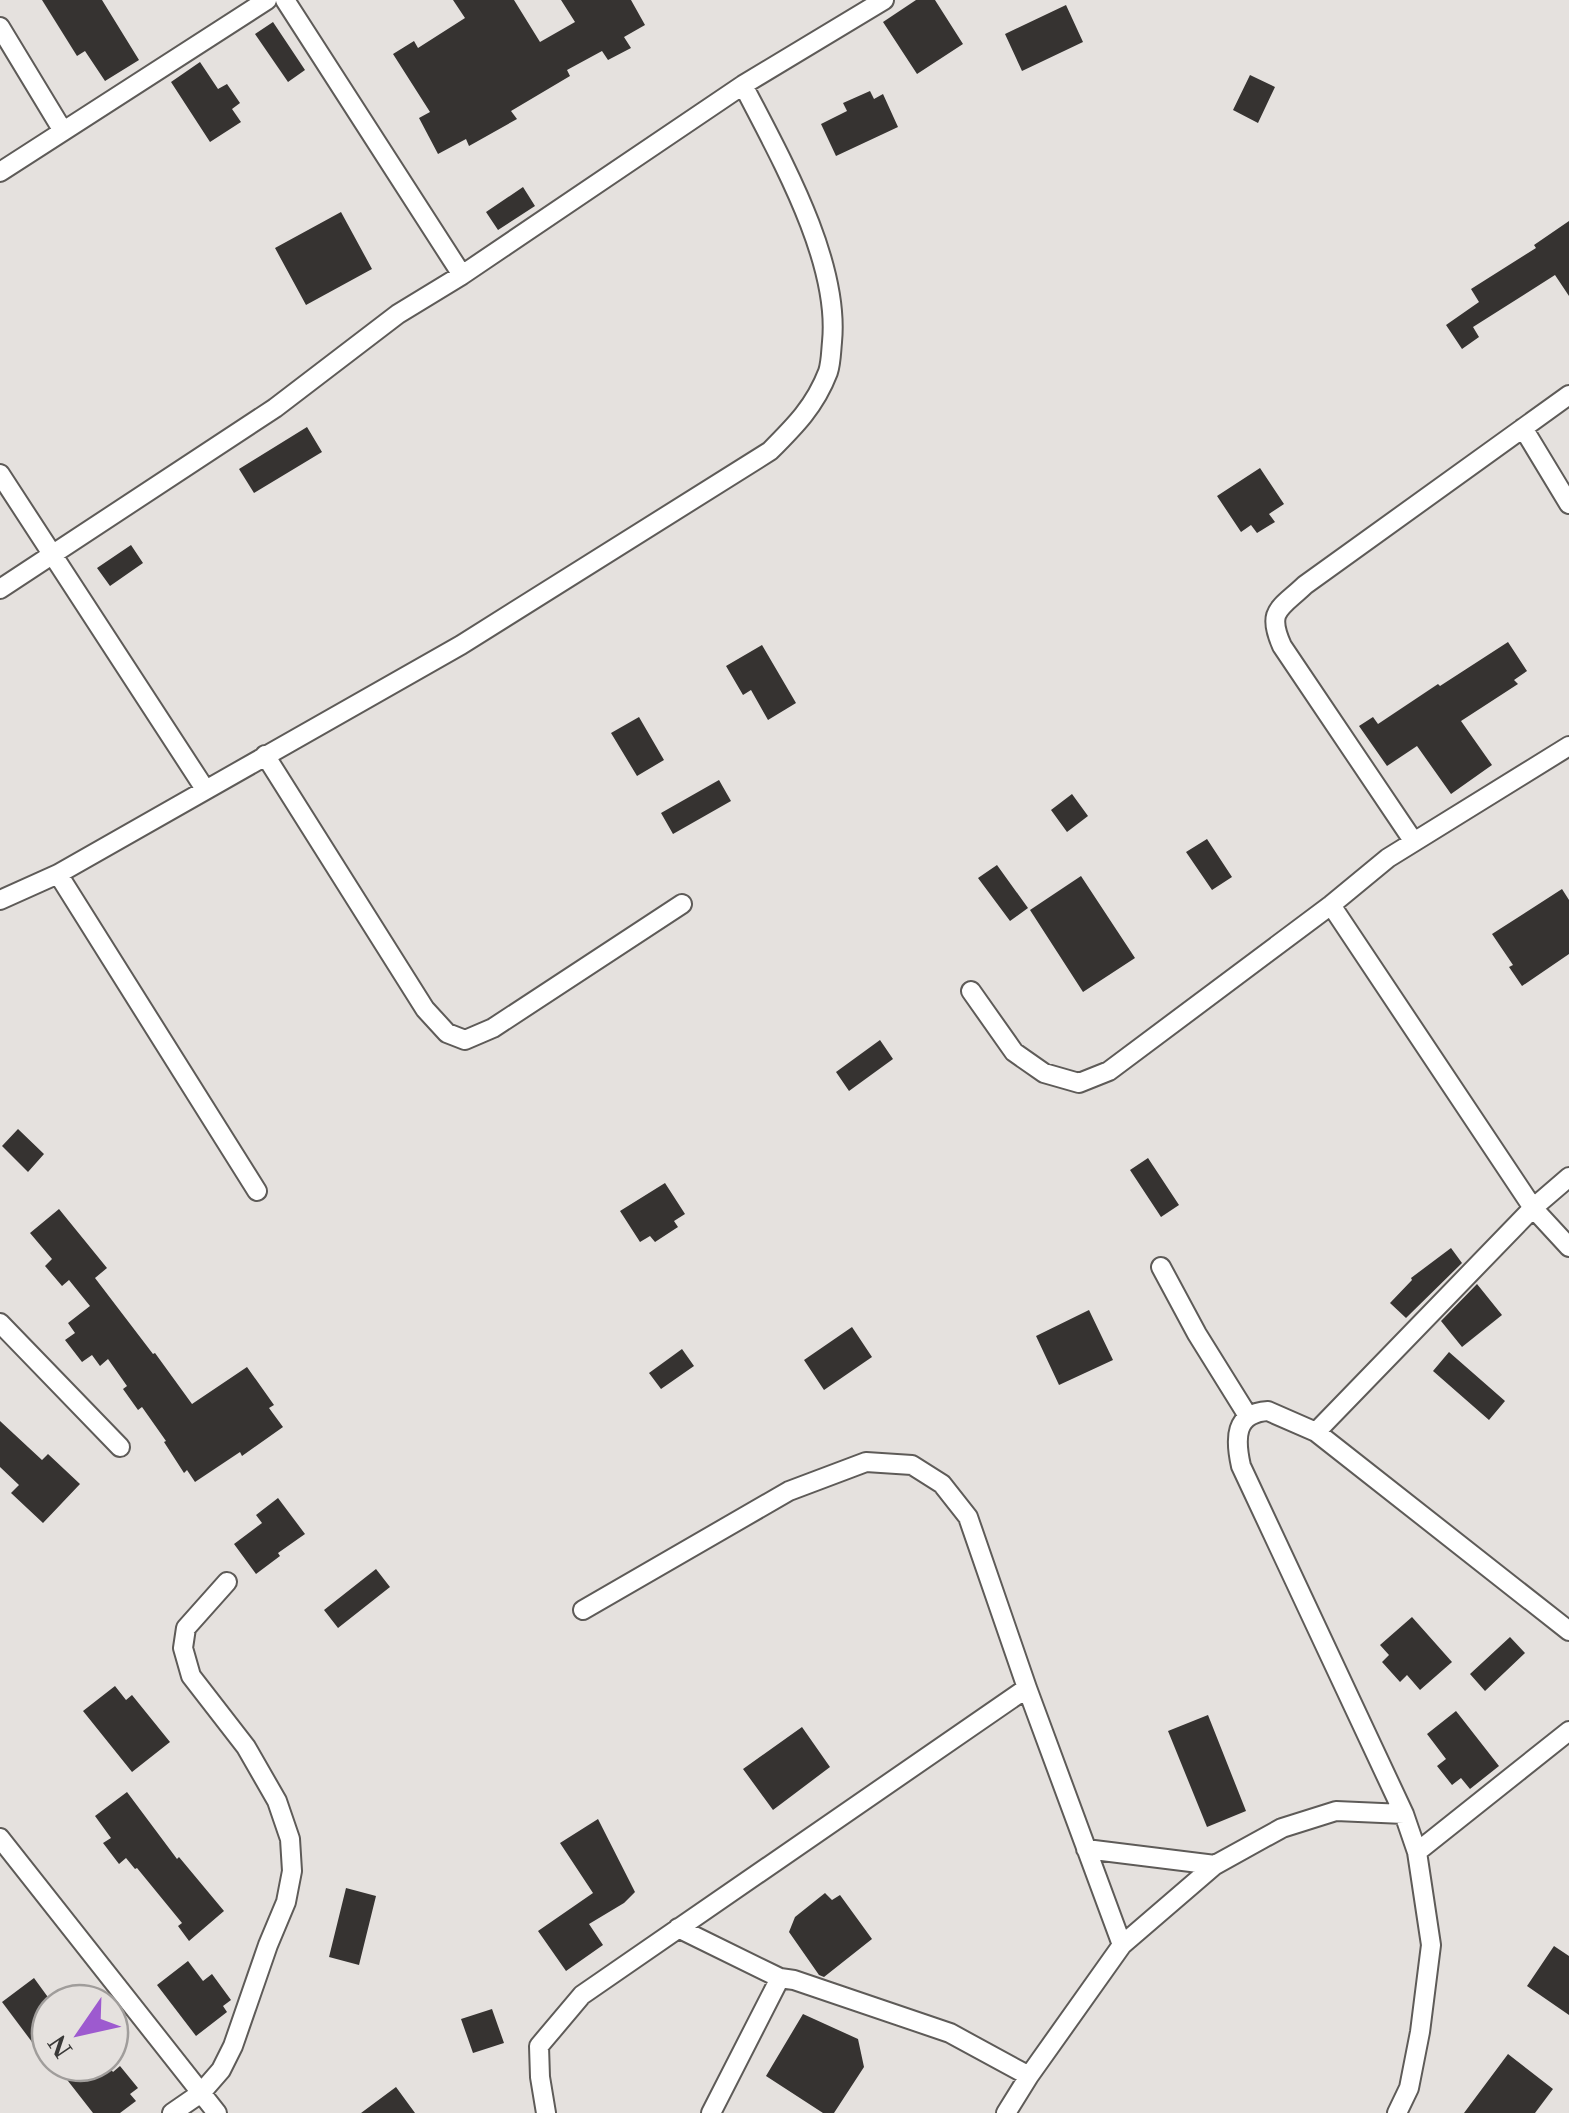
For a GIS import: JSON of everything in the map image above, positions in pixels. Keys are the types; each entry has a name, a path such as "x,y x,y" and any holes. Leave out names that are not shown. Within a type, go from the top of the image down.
{"street":[{"path":"0,172 267,0"},
{"path":"286,0 462,276"},
{"path":"0,589 274,408 398,314 462,276 743,86 884,0"},
{"path":"0,27 63,131"},
{"path":"0,900 58,874 461,645 770,452 807,414 830,369 834,317 825,268 790,176 743,86"},
{"path":"1414,842 1282,646 1273,626 1275,614 1304,585 1569,394"},
{"path":"1522,428 1569,504"},
{"path":"0,474 205,789"},
{"path":"970,991 1014,1052 1044,1073 1079,1083 1109,1071 1388,858 1569,746"},
{"path":"265,756 425,1009 447,1032 466,1040 493,1028 682,904"},
{"path":"58,874 257,1192"},
{"path":"1331,905 1533,1208 1569,1246"},
{"path":"1316,1432 1533,1208 1569,1176"},
{"path":"1161,1267 1248,1416"},
{"path":"0,1323 120,1446"},
{"path":"1397,2113 1409,2088 1417,2051 1431,1945 1417,1852 1404,1814 1241,1466 1238,1432 1248,1416 1268,1411 1316,1432 1569,1631"},
{"path":"583,1610 789,1491 866,1462 912,1465 942,1484 968,1516 1122,1946"},
{"path":"172,2113 201,2092 221,2070 233,2046 286,1902 292,1871 290,1839 277,1801 246,1747 191,1676 183,1648 186,1628 227,1582"},
{"path":"546,2113 540,2046 582,1994 1028,1688"},
{"path":"1417,1852 1569,1731"},
{"path":"1006,2113 1028,2076 1122,1946 1215,1866 1282,1828 1336,1811 1404,1814"},
{"path":"0,1838 217,2113"},
{"path":"1086,1849 1215,1866"},
{"path":"678,1928 780,1978 950,2033 1028,2076"},
{"path":"711,2113 780,1978"}],"building":[{"path":"42,0 102,0 139,60 105,81 85,51 77,56"},
{"path":"453,0 514,0 540,42 575,22 561,0 631,0 645,25 624,37 631,48 608,60 602,51 567,70 570,76 511,111 517,119 469,146 466,139 438,154 419,118 430,112 393,54 414,41 418,48 465,18"},
{"path":"916,0 935,0 963,44 917,74 883,22"},
{"path":"1066,5 1083,42 1022,71 1005,34"},
{"path":"273,22 305,70 288,82 255,34"},
{"path":"200,62 218,89 227,84 240,103 232,109 241,122 210,142 171,82"},
{"path":"1250,75 1275,87 1258,123 1233,110"},
{"path":"870,91 874,99 883,94 898,127 836,156 821,124 847,111 843,103"},
{"path":"523,187 535,206 498,230 486,212"},
{"path":"341,212 372,269 306,305 275,248"},
{"path":"1569,221 1569,296 1555,275 1473,327 1479,337 1462,349 1446,325 1479,302 1471,289 1536,248 1534,245"},
{"path":"307,427 322,452 254,493 239,469"},
{"path":"1260,468 1284,504 1269,514 1275,522 1257,533 1251,525 1241,532 1217,496"},
{"path":"131,545 143,563 110,586 97,568"},
{"path":"1508,642 1527,671 1514,680 1518,684 1461,721 1492,765 1451,794 1417,746 1387,766 1359,726 1373,717 1378,724"},
{"path":"762,645 796,703 768,720 751,690 743,695 726,666"},
{"path":"639,717 664,760 637,776 611,733"},
{"path":"719,780 731,801 673,834 661,813"},
{"path":"1072,794 1088,816 1067,832 1051,810"},
{"path":"1207,839 1232,877 1212,890 1186,852"},
{"path":"997,865 1028,908 1010,921 978,878"},
{"path":"1081,876 1135,958 1083,992 1030,910"},
{"path":"1562,889 1569,900 1569,954 1522,986 1492,934"},
{"path":"880,1040 893,1059 849,1091 836,1072"},
{"path":"18,1129 44,1154 28,1172 2,1146"},
{"path":"1148,1158 1179,1205 1161,1217 1130,1170"},
{"path":"665,1183 685,1214 674,1221 678,1227 655,1242 650,1236 640,1242 620,1211"},
{"path":"59,1209 107,1268 95,1278 192,1404 247,1367 274,1405 269,1408 283,1427 195,1482 187,1470 184,1473 142,1407 138,1410 123,1389 127,1386 108,1359 100,1366 92,1355 82,1362 65,1340 75,1333 68,1323 90,1306 69,1280 62,1286 45,1266 52,1259 30,1233"},
{"path":"1451,1248 1462,1263 1406,1318 1390,1303 1411,1278"},
{"path":"1477,1284 1502,1315 1462,1347 1441,1321"},
{"path":"1089,1310 1113,1360 1059,1385 1036,1336"},
{"path":"852,1327 872,1357 824,1390 804,1360"},
{"path":"682,1349 694,1366 661,1389 649,1373"},
{"path":"1449,1352 1505,1401 1489,1420 1433,1371"},
{"path":"0,1421 42,1460 48,1454 80,1484 43,1523 11,1493 19,1485 0,1467"},
{"path":"278,1498 305,1534 256,1574 234,1544 262,1523 256,1515"},
{"path":"376,1569 390,1587 338,1628 324,1610"},
{"path":"1412,1617 1452,1662 1420,1690 1407,1675 1400,1682 1382,1662 1389,1655 1380,1645"},
{"path":"1510,1637 1525,1653 1485,1691 1470,1674"},
{"path":"115,1686 126,1700 132,1695 170,1742 132,1772 83,1711"},
{"path":"1456,1711 1499,1766 1470,1789 1461,1778 1452,1785 1437,1766 1446,1759 1427,1734"},
{"path":"1208,1715 1246,1811 1207,1827 1168,1731"},
{"path":"802,1727 830,1767 773,1810 743,1769"},
{"path":"127,1792 177,1859 224,1911 189,1941 178,1926 182,1923 137,1868 126,1858 119,1864 103,1843 111,1838 95,1816"},
{"path":"598,1819 635,1892 589,1924 603,1945 566,1971 538,1931 593,1893 560,1843"},
{"path":"346,1888 376,1896 359,1965 329,1957"},
{"path":"825,1893 832,1900 840,1895 872,1939 824,1977 789,1932 795,1917"},
{"path":"1554,1946 1569,1956 1569,2015 1527,1986"},
{"path":"188,1961 203,1981 212,1974 231,2000 223,2006 227,2012 196,2036 157,1985"},
{"path":"34,1978 38,1983 30,1983 30,2039 2,2002"},
{"path":"492,2009 504,2043 473,2053 461,2019"},
{"path":"803,2014 858,2039 864,2067 834,2113 823,2113 766,2076"},
{"path":"1508,2054 1553,2089 1535,2113 1464,2113"},
{"path":"130,2078 138,2088 130,2094 136,2101 120,2113 93,2113 70,2083 130,2083"},
{"path":"396,2087 415,2113 361,2113"}]}
